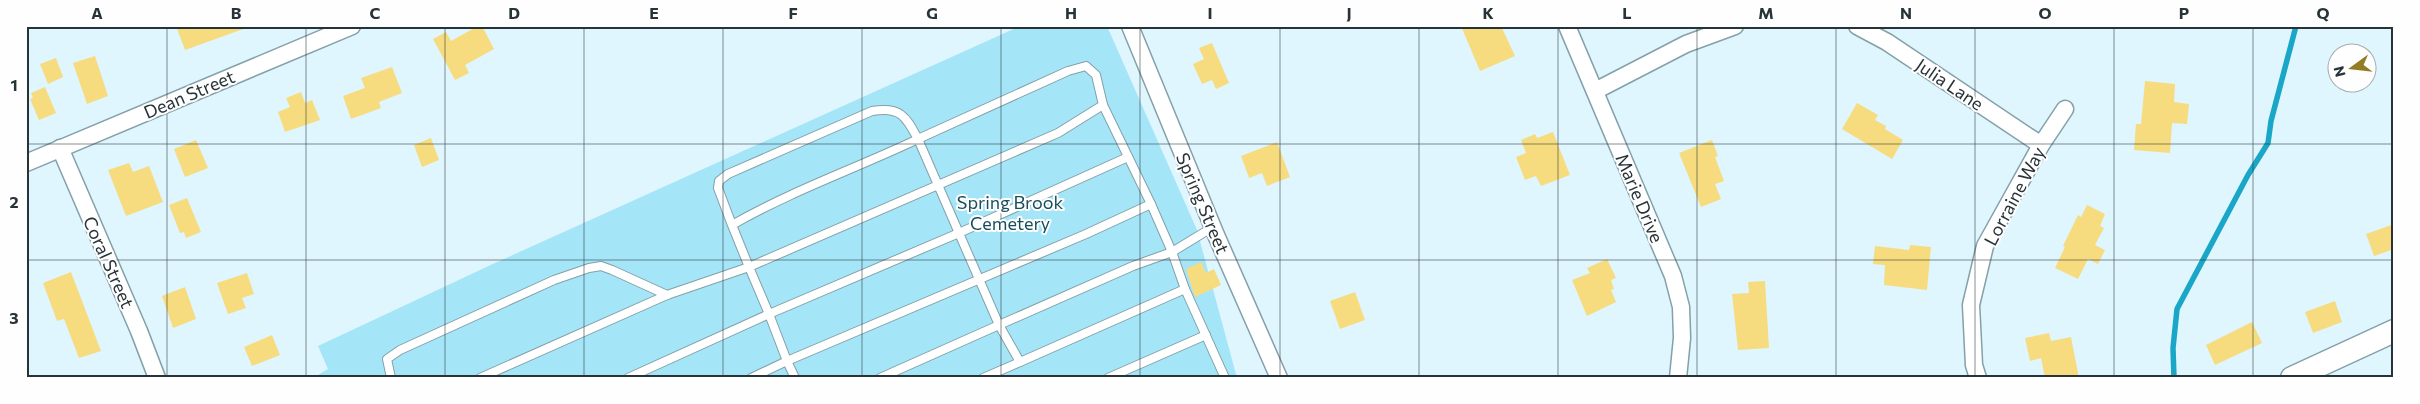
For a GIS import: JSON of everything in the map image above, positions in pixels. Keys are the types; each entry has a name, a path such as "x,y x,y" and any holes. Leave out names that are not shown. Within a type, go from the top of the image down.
{"street":[{"name":"Dean Street","path":"26,163 352,26"},
{"name":"Spring Street","path":"1130,26 1213,227 1279,378"},
{"name":"Marie Drive","path":"1567,26 1673,276 1681,307 1682,338 1678,378"},
{"path":"1595,90 1686,44 1734,26"},
{"name":"Julia Lane","path":"1857,26 1887,42 2041,145"},
{"name":"Lorraine Way","path":"1978,378 1974,365 1971,305 1985,246 2041,145 2065,109"},
{"name":"Coral Street","path":"60,148 140,332 157,378"},
{"path":"2292,378 2394,331"}],"lane":[{"path":"732,225 766,206 859,167 1079,67 1086,66 1096,75 1103,105 1151,204 1172,252 1185,289 1225,378"},
{"path":"480,378 667,295 749,266 1058,133 1103,105"},
{"path":"795,378 732,225 718,188 719,181 728,174 872,111 885,109 897,111 907,119 918,139 999,325 1020,362"},
{"path":"628,378 769,314 959,233 1128,157"},
{"path":"751,378 1151,204"},
{"path":"880,378 1133,266 1172,252 1213,227"},
{"path":"391,378 387,359 400,350 554,280 589,268 601,266 667,295"},
{"path":"983,378 1185,289"},
{"path":"1108,378 1206,334"}],"green space":[{"name":"Spring Brook Cemetery","path":"1020,26 1107,26 1197,230 1237,378 313,378 328,369 318,346 495,263"}],"building":[{"path":"176,26 246,26 246,28 185,50"},
{"path":"478,26 482,26 494,49 465,65 469,73 455,80 433,39 446,32 451,41"},
{"path":"1461,26 1501,26 1515,56 1480,71"},
{"path":"1212,43 1229,83 1216,89 1212,80 1202,84 1193,64 1204,59 1199,48"},
{"path":"95,56 108,96 87,104 73,63"},
{"path":"56,58 63,77 48,84 40,64"},
{"path":"392,67 402,93 379,102 381,108 351,119 343,96 365,88 361,78"},
{"path":"2145,81 2175,84 2174,102 2189,104 2187,124 2172,123 2170,153 2134,150 2136,124 2141,124"},
{"path":"45,87 56,113 39,120 30,99 33,98 31,93"},
{"path":"301,92 305,103 312,100 320,120 285,132 278,112 290,107 286,98"},
{"path":"1857,103 1878,115 1875,120 1886,126 1885,129 1903,140 1892,159 1842,129"},
{"path":"1553,132 1570,175 1541,186 1536,176 1525,180 1516,157 1526,153 1521,140 1535,134 1537,138"},
{"path":"431,138 439,160 422,167 414,145"},
{"path":"196,140 208,168 185,177 174,149"},
{"path":"1712,140 1718,156 1715,157 1724,181 1715,184 1721,199 1701,207 1679,153"},
{"path":"1277,142 1290,177 1267,186 1262,173 1249,178 1241,156"},
{"path":"129,163 133,172 149,166 163,202 126,216 108,170"},
{"path":"187,198 201,232 186,238 184,232 180,233 169,205"},
{"path":"2087,205 2105,214 2100,226 2104,228 2095,245 2105,250 2098,264 2088,259 2078,279 2055,268 2078,215 2081,217"},
{"path":"2394,224 2394,249 2374,256 2366,234"},
{"path":"1910,245 1931,247 1927,290 1884,285 1885,265 1873,264 1875,246 1909,250"},
{"path":"1607,259 1616,278 1611,280 1614,289 1611,290 1616,302 1587,316 1572,280 1590,273 1587,268"},
{"path":"1201,262 1206,273 1214,269 1221,285 1195,297 1186,269"},
{"path":"71,272 101,351 79,358 64,319 57,321 43,283"},
{"path":"247,273 254,294 242,298 246,308 228,314 217,283"},
{"path":"1765,281 1769,348 1738,350 1732,294 1749,293 1748,282"},
{"path":"185,287 196,319 173,328 162,296"},
{"path":"1355,292 1365,320 1340,329 1330,301"},
{"path":"2335,301 2342,322 2313,333 2305,312"},
{"path":"2252,322 2262,343 2215,365 2206,345"},
{"path":"2049,333 2051,341 2071,337 2079,378 2045,378 2041,358 2030,361 2025,338"},
{"path":"272,335 280,355 252,366 244,347"}],"waterway":[{"path":"2174,378 2173,348 2177,309 2248,175 2268,143 2271,121 2296,26"}]}
